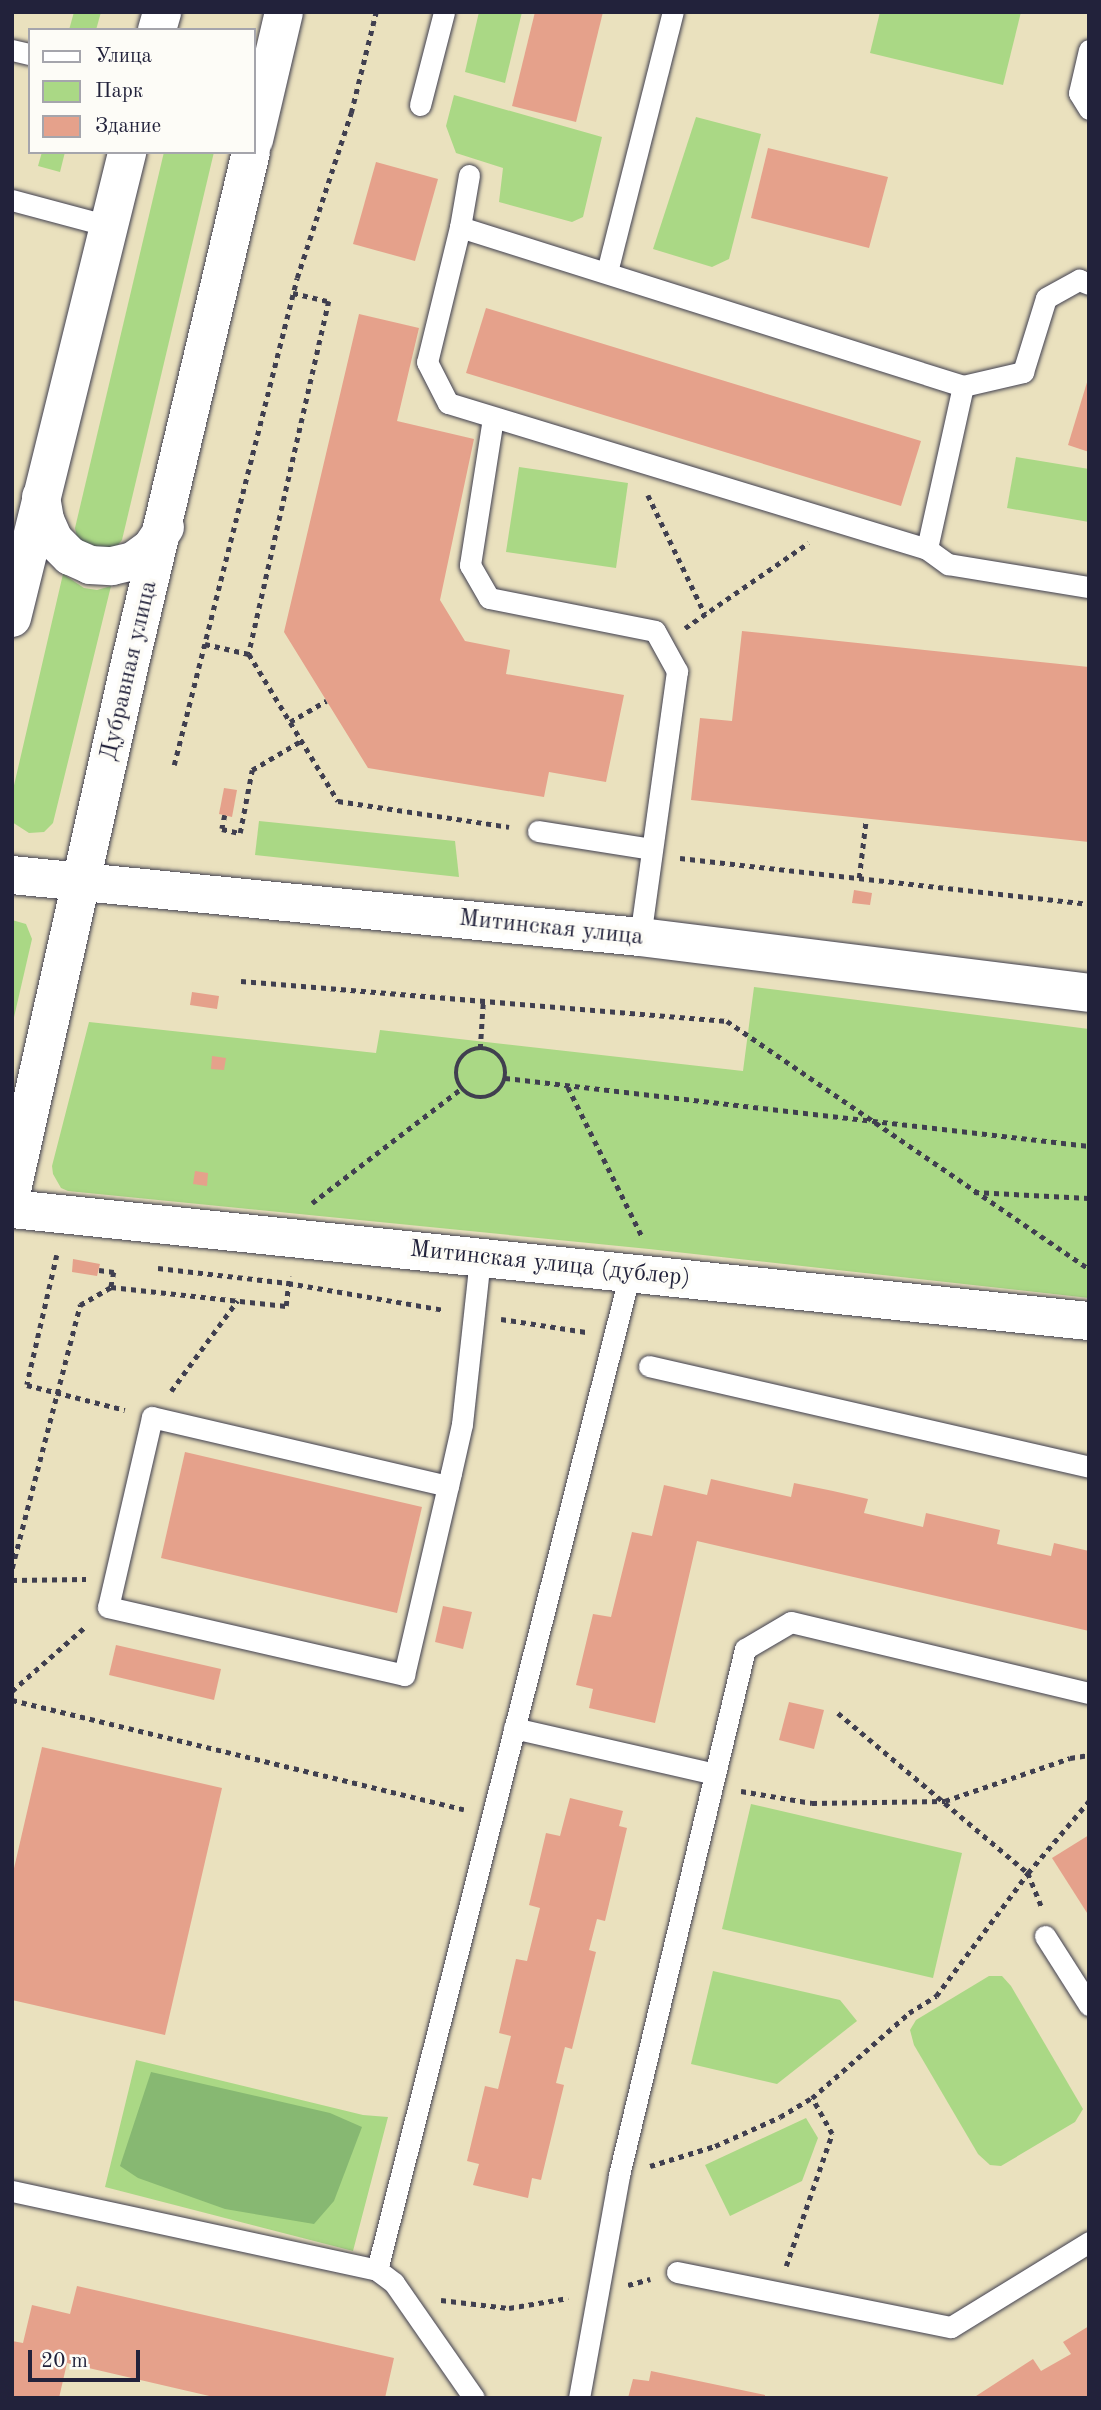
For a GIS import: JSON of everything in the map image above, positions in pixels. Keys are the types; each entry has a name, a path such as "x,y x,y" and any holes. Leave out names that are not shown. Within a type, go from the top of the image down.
{"main road":[{"path":"256,131 284,12"},
{"path":"256,61 262,74 262,103"},
{"path":"12,618 127,154"},
{"name":"Дубравная улица","path":"12,1190 130,663 165,527 251,154"},
{"path":"41,497 45,520 54,540 70,556 90,565 112,566 133,561 151,548 165,527"},
{"name":"Митинская улица","path":"12,875 640,937 1089,993"},
{"name":"Митинская улица (дублер)","path":"12,1209 1089,1321"}],"lane":[{"path":"420,105 444,12"},
{"path":"607,272 673,12"},
{"path":"1089,50 1079,93 1089,109"},
{"path":"469,175 460,227 427,362 448,403 927,549 948,564 1089,587"},
{"path":"12,200 109,226"},
{"path":"460,227 963,386 1023,372 1046,298 1079,281 1089,284"},
{"path":"927,549 963,386"},
{"path":"493,418 470,565 489,598 655,631 677,671 640,937"},
{"path":"538,831 652,849"},
{"path":"448,1486 152,1417 108,1607 404,1675 463,1424 480,1258"},
{"path":"377,2270 629,1273"},
{"path":"649,1366 1089,1466"},
{"path":"579,2398 619,2175 745,1650 791,1622 1089,1693"},
{"path":"514,1728 714,1780"},
{"path":"1045,1936 1089,2005"},
{"path":"12,2191 377,2270 394,2283 404,2296 474,2398"},
{"path":"677,2272 951,2327 1089,2242"}],"path":[{"path":"174,765 293,293 351,113 376,12"},
{"path":"293,293 329,301 249,654 338,801 538,831"},
{"path":"631,459 705,614"},
{"path":"662,644 837,522"},
{"path":"205,644 249,654"},
{"path":"290,722 326,701"},
{"path":"225,815 222,829 240,833 252,770 301,740"},
{"path":"859,878 866,819"},
{"path":"652,849 674,858 1089,904"},
{"path":"241,981 727,1021 1089,1269"},
{"path":"480,1049 483,1002"},
{"path":"480,1049 497,1054 503,1062 505,1078 497,1093 476,1098 461,1088 456,1073 458,1063 466,1054 480,1049"},
{"path":"505,1078 1089,1146"},
{"path":"568,1087 642,1237"},
{"path":"307,1207 461,1088"},
{"path":"974,1192 1089,1198"},
{"path":"57,1255 27,1385 152,1417 237,1301"},
{"path":"12,1568 80,1305 111,1287 286,1306 288,1283 158,1268"},
{"path":"99,1270 114,1272 111,1287"},
{"path":"12,1580 115,1578"},
{"path":"12,1691 108,1607"},
{"path":"12,1700 493,1816"},
{"path":"838,1713 945,1801 999,1852 1028,1873 1042,1904 1045,1936"},
{"path":"714,1780 812,1804 945,1801 1070,1758 1089,1755"},
{"path":"619,2175 715,2146 780,2117 812,2098 909,2013 936,1996 1028,1873 1089,1801"},
{"path":"777,2292 832,2134 812,2098"},
{"path":"404,2296 509,2308 596,2293 677,2272"}],"green space":[{"path":"74,12 101,12 97,28 70,28"},
{"path":"479,12 522,12 505,83 465,72"},
{"path":"880,12 1021,12 1003,85 870,53"},
{"path":"454,95 602,137 583,217 572,222 499,202 503,168 456,153 446,126"},
{"path":"696,117 761,134 729,259 712,267 653,249"},
{"path":"41,154 64,154 60,172 38,166"},
{"path":"164,154 214,154 122,540 117,546 96,550 77,538 75,528"},
{"path":"1016,457 1089,469 1089,522 1007,508"},
{"path":"519,467 628,483 616,568 506,552"},
{"path":"63,574 84,588 97,590 111,586 53,823 44,832 29,833 12,822 12,794"},
{"path":"259,821 455,841 459,877 255,855"},
{"path":"12,920 26,924 32,939 12,1026"},
{"path":"754,987 1089,1029 1089,1298 649,1249 68,1191 61,1188 53,1174 52,1166 89,1022 376,1053 380,1030 743,1071"},
{"path":"751,1804 962,1853 933,1978 722,1929"},
{"path":"713,1971 840,2000 857,2021 777,2084 691,2064"},
{"path":"989,1976 1002,1976 1011,1986 1083,2109 1075,2122 1001,2166 990,2165 978,2154 914,2045 910,2030 916,2020"},
{"path":"136,2060 363,2115 388,2117 353,2251 105,2187"},
{"path":"151,2072 330,2113 362,2127 334,2201 314,2224 225,2209 138,2178 120,2166"},
{"path":"806,2118 818,2138 802,2181 730,2216 705,2165"}],"building":[{"path":"535,12 603,12 576,122 512,106"},
{"path":"768,148 888,177 869,248 751,218"},
{"path":"376,162 438,179 415,261 353,244"},
{"path":"486,308 921,441 901,506 466,373"},
{"path":"359,314 419,328 397,421 474,439 440,600 465,641 510,650 506,674 624,695 606,782 549,772 544,797 368,768 284,632"},
{"path":"1089,379 1089,452 1068,445"},
{"path":"742,631 1089,667 1089,842 691,800 700,718 732,721"},
{"path":"224,788 237,790 232,817 219,814"},
{"path":"854,890 872,893 870,905 852,903"},
{"path":"192,992 219,996 217,1009 190,1005"},
{"path":"212,1056 226,1058 224,1070 211,1069"},
{"path":"195,1171 208,1173 207,1186 193,1184"},
{"path":"73,1259 100,1264 97,1276 72,1272"},
{"path":"185,1452 422,1507 397,1613 161,1558"},
{"path":"711,1479 791,1497 794,1483 833,1491 868,1499 864,1513 923,1527 926,1513 1000,1530 997,1544 1051,1556 1054,1543 1089,1551 1089,1631 697,1541 655,1723 589,1708 593,1689 576,1685 593,1614 611,1617 632,1532 652,1536 664,1485 707,1495"},
{"path":"443,1606 472,1612 463,1649 435,1642"},
{"path":"116,1645 221,1669 214,1700 109,1675"},
{"path":"789,1702 824,1710 814,1749 779,1740"},
{"path":"42,1747 222,1788 165,2035 12,2000 12,1877"},
{"path":"570,1798 623,1811 619,1826 627,1828 605,1921 597,1919 589,1950 596,1952 572,2049 565,2047 556,2083 564,2085 541,2180 532,2178 528,2198 473,2185 479,2164 467,2161 485,2086 498,2089 511,2036 499,2033 516,1959 527,1961 540,1908 529,1905 546,1833 560,1836"},
{"path":"1089,1835 1089,1916 1052,1858"},
{"path":"77,2286 394,2358 385,2398 218,2398 67,2363 59,2398 12,2398 12,2341 23,2343 32,2305 70,2314"},
{"path":"1089,2326 1089,2398 973,2398 1033,2359 1041,2371 1071,2354 1063,2342"},
{"path":"651,2371 765,2395 765,2398 628,2398 633,2379 649,2381"}]}
